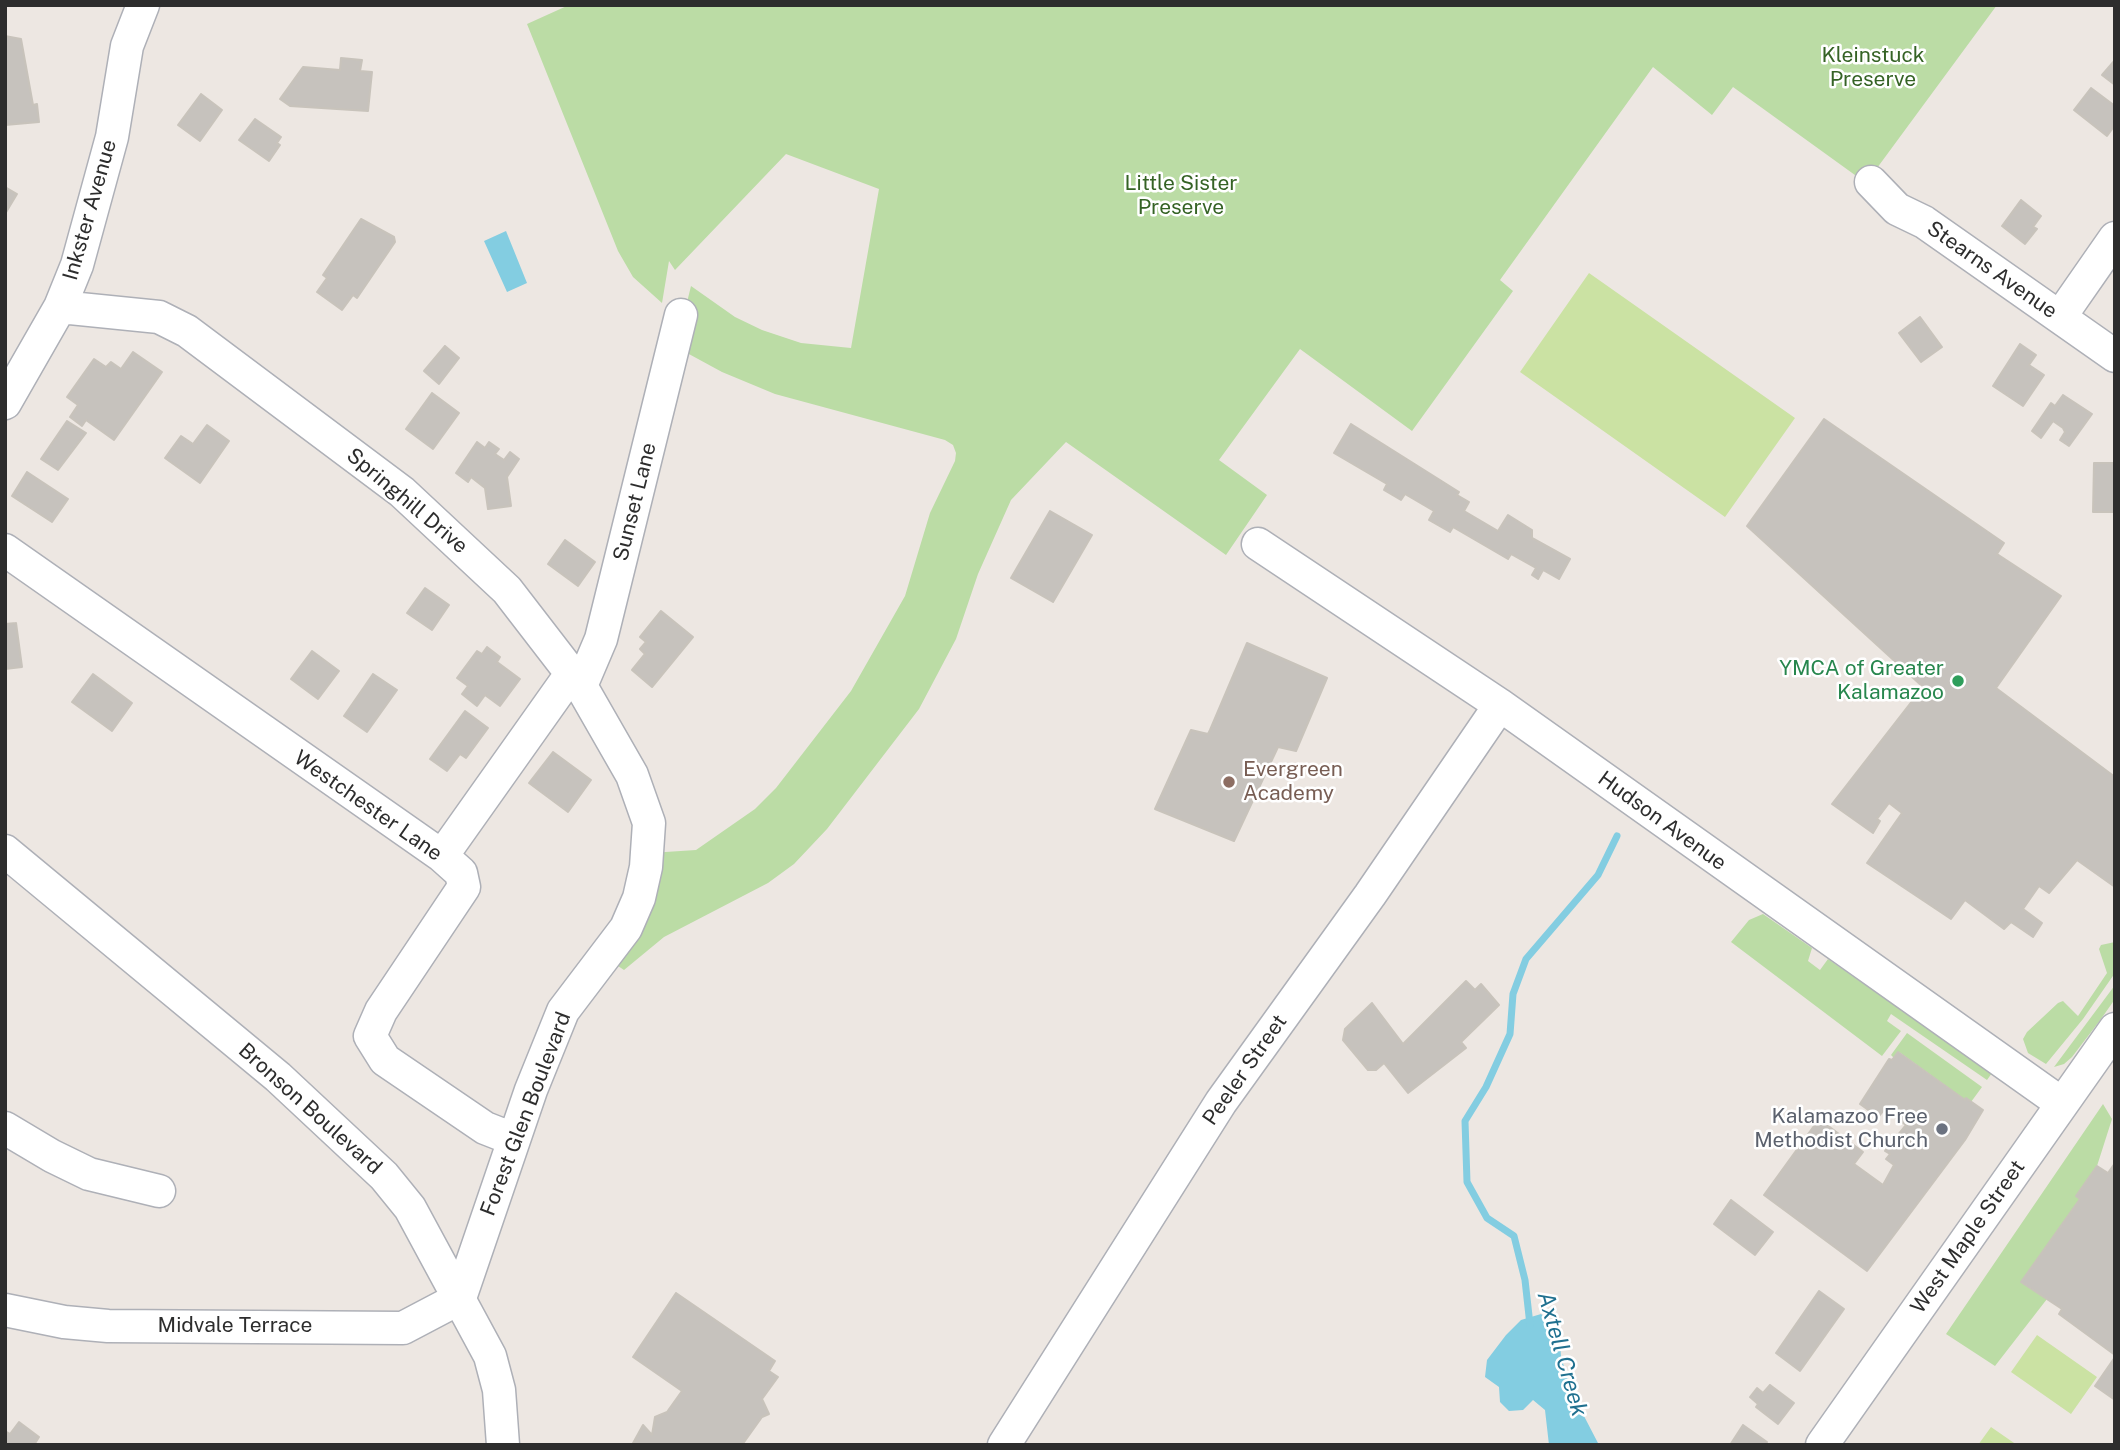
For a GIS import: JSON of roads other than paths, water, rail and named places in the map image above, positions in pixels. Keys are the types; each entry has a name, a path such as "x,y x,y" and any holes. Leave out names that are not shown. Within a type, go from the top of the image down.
{"street":[{"name":"Inkster Avenue","path":"5,403 60,307 77,265 112,137 127,46 143,5"},
{"name":"Stearns Avenue","path":"1871,181 1897,209 1924,222 2115,356"},
{"path":"2060,317 2115,237"},
{"name":"Springhill Drive","path":"60,307 159,317 187,331 402,492 507,590 576,680 632,775 649,822"},
{"name":"Sunset Lane","path":"442,856 576,680 601,639 681,315"},
{"name":"Hudson Avenue","path":"1258,544 1500,705 2062,1103"},
{"name":"Westchester Lane","path":"5,551 442,856 461,873 464,887 381,1010 370,1036 385,1060 485,1128 513,1139"},
{"name":"Peeler Street","path":"1004,1445 1221,1102 1370,895 1500,705"},
{"name":"Forest Glen Boulevard","path":"460,1298 513,1139 564,1011 626,928 639,898 646,867 649,822"},
{"name":"Bronson Boulevard","path":"5,851 278,1077 384,1176 410,1208 490,1356 499,1390 503,1445"},
{"name":"West Maple Street","path":"1822,1445 2115,1028"},
{"path":"5,1128 89,1174 159,1191"},
{"name":"Midvale Terrace","path":"5,1310 64,1322 108,1326 403,1328 460,1298"}],"water":[{"path":"506,231 527,283 507,292 484,241"},
{"path":"1541,1314 1559,1329 1561,1356 1571,1391 1599,1445 1549,1445 1545,1410 1533,1400 1523,1410 1509,1411 1500,1402 1499,1387 1485,1377 1487,1360 1506,1335 1521,1320"}],"waterway":[{"name":"Axtell Creek","path":"1530,1325 1525,1280 1514,1236 1487,1218 1467,1182 1465,1121 1486,1087 1510,1034 1513,994 1526,959 1598,875 1617,836"}],"place":[{"name":"YMCA of Greater Kalamazoo","path":"1958,681"},
{"name":"Evergreen Academy","path":"1229,782"},
{"name":"Kalamazoo Free Methodist Church","path":"1942,1129"}],"park label":[{"name":"Kleinstuck Preserve","path":"1873,68"},
{"name":"Little Sister Preserve","path":"1181,196"}]}
